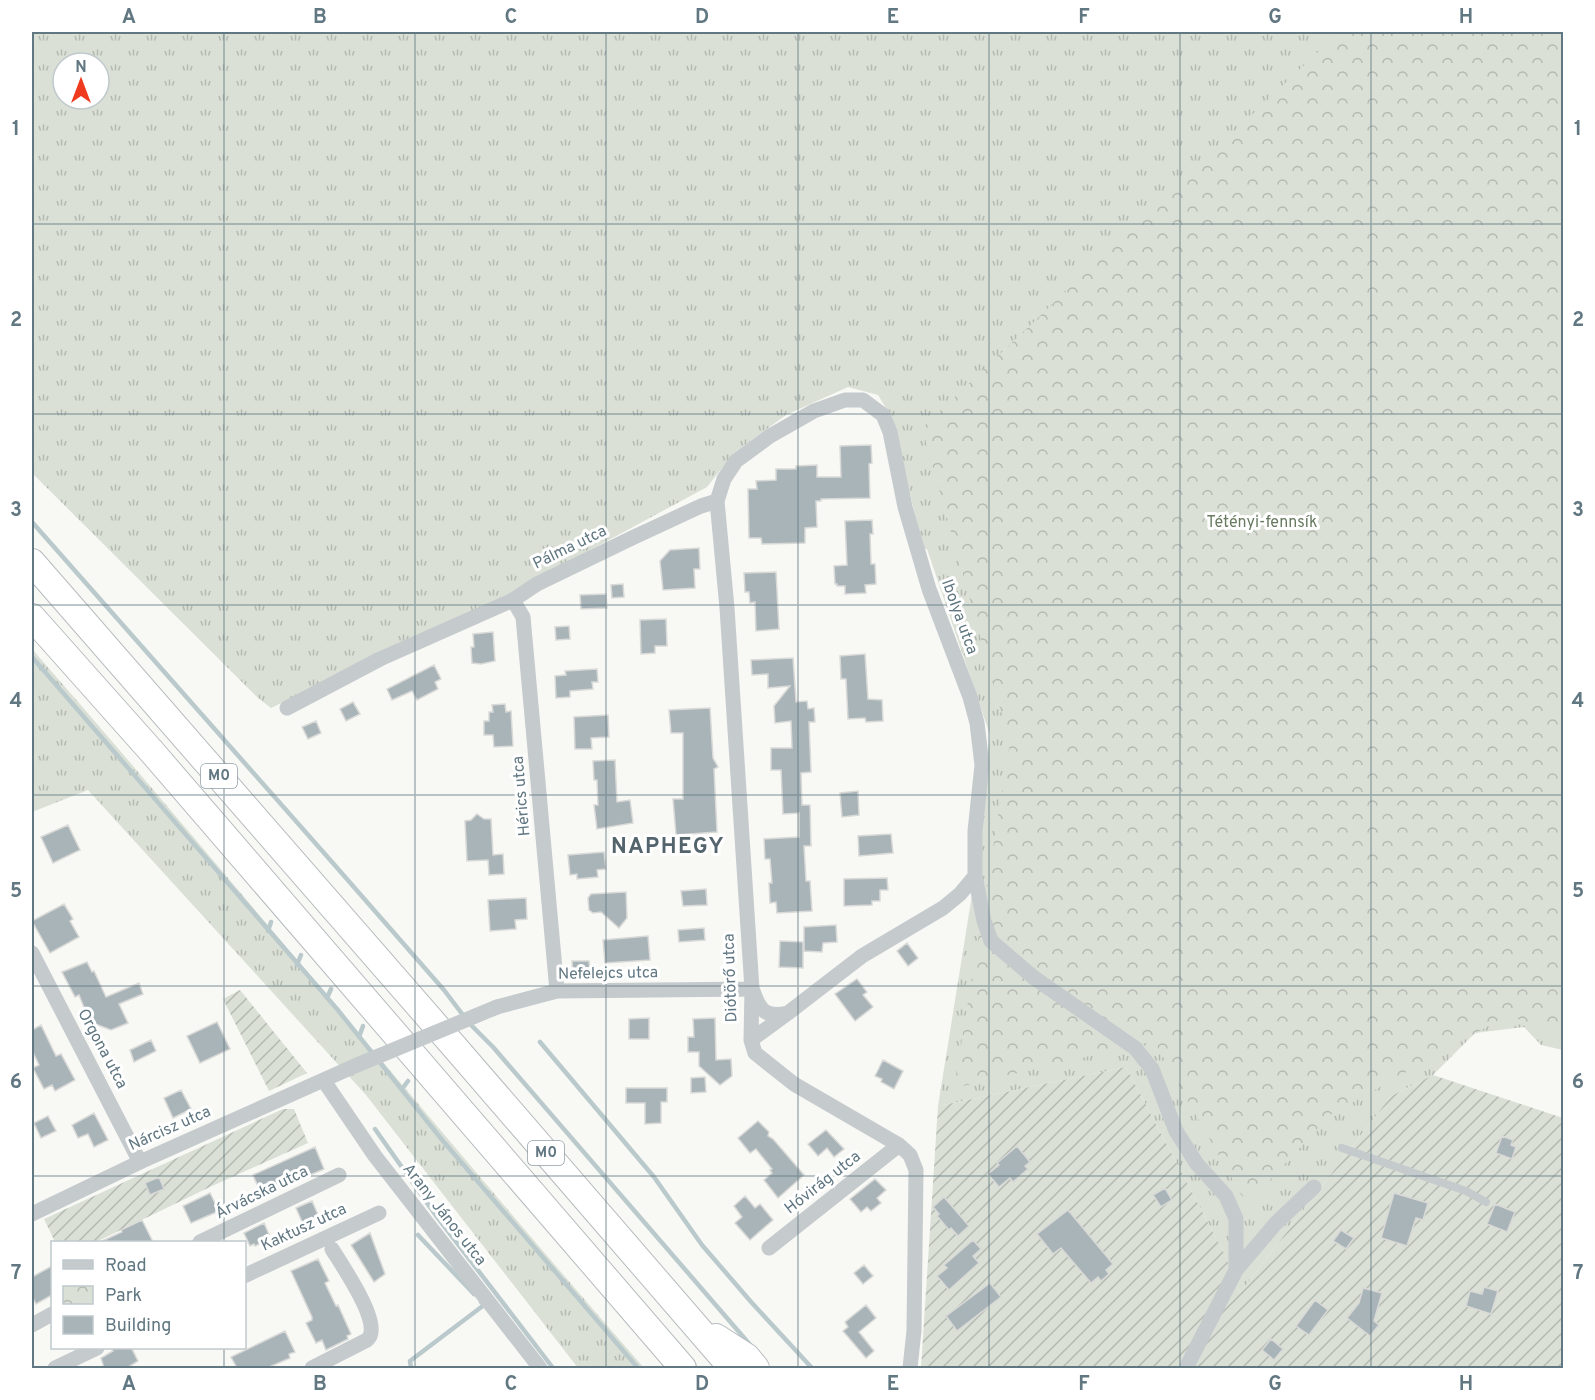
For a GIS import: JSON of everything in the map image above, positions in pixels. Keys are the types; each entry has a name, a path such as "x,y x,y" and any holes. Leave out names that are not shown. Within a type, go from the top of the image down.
{"highway":[{"name":"M0","path":"32,562 732,1368"},
{"name":"M0","path":"32,617 153,753 683,1368"},
{"path":"686,1316 747,1357 756,1368"}],"street":[{"name":"Ibolya utca","path":"717,501 724,479 736,461 770,436 805,416 845,400 863,400 884,415 890,432 905,507 929,590 970,697 977,723 982,765 975,831 975,876 984,921 991,941 1033,977 1135,1048 1152,1070 1176,1131 1197,1164 1226,1196 1236,1219 1236,1270"},
{"name":"Pálma utca","path":"287,708 380,659 513,600 537,584 701,506 717,501"},
{"name":"Diótörő utca","path":"717,501 727,608 752,989 752,1047 760,1058 794,1084 899,1145 910,1155 916,1170 914,1331 910,1368"},
{"name":"Hérics utca","path":"513,600 523,617 557,992"},
{"path":"751,1040 862,956 943,908 960,894 975,876"},
{"name":"Orgona utca","path":"32,953 140,1162"},
{"path":"752,989 758,1006 769,1014 778,1016 788,1013"},
{"name":"Nefelejcs utca","path":"324,1081 497,1007 557,992 752,989"},
{"name":"Nárcisz utca","path":"32,1214 140,1162 324,1081"},
{"name":"Arany János utca","path":"324,1081 375,1156 540,1368"},
{"name":"Hóvirág utca","path":"769,1248 899,1145"},
{"name":"Árvácska utca","path":"202,1241 339,1175"},
{"path":"1186,1368 1236,1270 1276,1223 1314,1187"},
{"name":"Kaktusz utca","path":"246,1275 379,1213"},
{"path":"312,1368 367,1340 372,1332 356,1288 332,1249"},
{"path":"32,1325 51,1315"},
{"path":"55,1368 93,1349"}],"lane":[{"path":"1342,1148 1466,1191 1486,1202"}],"green space":[{"path":"32,32 1563,32 1563,1050 1541,1045 1524,1027 1475,1033 1433,1075 1391,1096 1240,1293 1225,1255 1126,1067 938,1106 971,901 990,735 927,549 923,549 892,418 878,395 848,387 786,415 734,453 707,487 496,601 271,708 257,697 32,473"},
{"name":"Tétényi-fennsík","path":"1339,32 1563,32 1563,1037 1508,1015 1330,1115 1247,1205 1154,1041 954,1088 1010,743 922,428"},
{"path":"32,649 644,1368 578,1368 366,1095 88,790 32,812"},
{"path":"240,990 307,1073 269,1091 223,999"},
{"path":"1126,1067 1225,1255 1240,1293 1391,1096 1433,1075 1563,1118 1563,1368 921,1368 938,1106"},
{"path":"283,1109 294,1109 308,1143 98,1241 55,1241 44,1219"}],"building":[{"path":"871,445 870,498 816,501 817,527 805,528 805,543 762,544 761,538 749,538 748,489 757,489 756,481 776,480 776,469 796,469 796,466 817,465 817,477 841,477 840,446"},
{"path":"872,520 871,564 875,564 876,584 865,585 866,593 845,594 845,586 835,584 834,566 847,565 845,521"},
{"path":"699,548 700,569 694,569 695,588 663,590 660,561 670,550"},
{"path":"776,572 779,629 756,631 755,602 750,603 749,592 745,592 744,573"},
{"path":"623,584 624,597 612,598 611,585"},
{"path":"606,594 607,608 581,609 580,595"},
{"path":"666,619 667,646 655,646 655,653 641,654 640,620"},
{"path":"569,626 570,639 556,640 555,627"},
{"path":"493,632 495,661 472,663 473,634"},
{"path":"865,654 868,699 882,700 883,721 866,722 865,718 848,719 846,679 841,679 840,656"},
{"path":"793,658 796,702 807,701 808,709 814,708 815,722 809,722 811,772 801,773 802,805 810,805 811,846 804,846 806,881 810,881 812,911 777,913 776,902 770,903 769,883 772,883 770,859 765,859 764,839 799,837 799,813 783,814 781,770 771,770 771,748 792,748 791,721 775,723 774,706 790,686 768,688 768,674 752,675 751,660"},
{"path":"434,665 441,679 435,682 438,689 417,700 412,691 392,700 387,689"},
{"path":"597,669 598,682 592,682 593,689 570,691 570,697 556,698 555,676 566,675 565,671"},
{"path":"353,702 360,714 346,721 340,709"},
{"path":"505,704 506,712 511,711 513,746 494,747 493,735 484,735 484,721 489,721 489,712 493,712 492,705"},
{"path":"710,708 713,758 718,767 714,769 717,832 676,835 673,799 683,799 683,733 671,733 669,710"},
{"path":"608,715 609,737 591,738 592,749 575,749 574,717"},
{"path":"316,721 321,733 308,739 302,727"},
{"path":"615,760 617,802 630,800 633,823 597,829 594,805 598,805 597,780 594,780 593,761"},
{"path":"858,791 859,815 842,817 840,793"},
{"path":"477,814 484,819 491,819 493,855 503,854 504,874 489,875 488,860 467,861 465,821 471,820"},
{"path":"68,825 80,850 53,863 41,837"},
{"path":"891,834 893,853 859,856 858,836"},
{"path":"604,852 606,869 597,870 598,877 577,879 577,874 570,875 568,855"},
{"path":"887,878 888,890 880,890 880,901 872,901 872,905 844,906 844,879"},
{"path":"706,889 707,905 683,906 681,891"},
{"path":"626,892 627,918 619,928 601,912 593,913 589,910 588,898 591,894"},
{"path":"526,898 527,919 515,920 516,929 490,931 488,900"},
{"path":"64,904 73,919 70,921 79,937 50,953 32,921"},
{"path":"836,925 837,942 823,943 822,952 804,951 804,927"},
{"path":"704,928 705,940 679,942 678,930"},
{"path":"648,936 650,960 605,963 603,940"},
{"path":"780,941 803,942 803,968 779,967"},
{"path":"907,943 918,958 908,966 897,951"},
{"path":"572,961 589,961 590,975 573,975"},
{"path":"87,962 92,972 94,971 106,997 139,983 143,994 119,1004 128,1023 111,1030 90,1022 79,995 75,997 62,972"},
{"path":"857,979 867,992 863,995 873,1007 855,1021 835,994"},
{"path":"649,1018 649,1039 629,1039 629,1019"},
{"path":"715,1018 716,1060 731,1059 732,1076 720,1085 699,1066 699,1052 688,1052 688,1037 694,1037 693,1019"},
{"path":"217,1022 230,1049 200,1063 187,1036"},
{"path":"41,1025 56,1056 61,1054 75,1080 55,1091 52,1085 44,1089 33,1068 39,1065 32,1050 32,1030"},
{"path":"151,1040 156,1051 134,1062 130,1050"},
{"path":"883,1060 903,1071 894,1089 875,1076"},
{"path":"705,1077 706,1092 691,1093 691,1078"},
{"path":"626,1088 667,1088 667,1102 661,1102 661,1123 645,1124 645,1103 626,1103"},
{"path":"181,1090 191,1109 173,1118 164,1098"},
{"path":"94,1113 108,1140 94,1147 88,1134 78,1138 72,1125"},
{"path":"48,1116 56,1131 41,1138 34,1123"},
{"path":"758,1121 769,1132 768,1136 804,1175 778,1198 764,1180 772,1173 770,1170 772,1169 756,1149 750,1153 738,1138"},
{"path":"826,1130 844,1149 834,1157 827,1148 818,1156 808,1144"},
{"path":"1502,1136 1513,1140 1511,1145 1516,1147 1512,1159 1496,1153"},
{"path":"1017,1146 1030,1162 1025,1166 1028,1169 1013,1182 1010,1178 999,1187 988,1174"},
{"path":"315,1147 324,1169 310,1175 307,1167 280,1179 283,1186 262,1196 253,1175"},
{"path":"159,1177 164,1189 150,1195 145,1183"},
{"path":"875,1179 886,1190 877,1198 881,1203 871,1211 867,1207 861,1212 850,1199"},
{"path":"1165,1188 1172,1200 1161,1207 1153,1195"},
{"path":"210,1193 219,1211 191,1223 183,1206"},
{"path":"1394,1193 1428,1203 1423,1220 1416,1218 1407,1246 1381,1238"},
{"path":"745,1196 755,1208 760,1204 773,1220 750,1240 735,1223 742,1217 734,1206"},
{"path":"944,1197 969,1226 958,1236 951,1228 949,1230 937,1216 939,1214 933,1207"},
{"path":"312,1201 319,1217 303,1224 296,1208"},
{"path":"1495,1204 1515,1212 1507,1232 1487,1224"},
{"path":"1068,1210 1113,1264 1106,1270 1109,1274 1101,1281 1098,1277 1091,1283 1061,1248 1053,1254 1037,1234"},
{"path":"142,1220 152,1241 102,1241 122,1232 121,1230"},
{"path":"264,1223 271,1239 250,1246 244,1233"},
{"path":"1341,1230 1354,1238 1346,1249 1333,1241"},
{"path":"370,1233 385,1274 374,1282 351,1245"},
{"path":"973,1240 981,1249 973,1256 979,1263 949,1290 937,1276 947,1268 944,1265"},
{"path":"318,1259 329,1281 325,1283 351,1334 347,1336 348,1339 326,1350 322,1340 316,1343 306,1323 312,1320 312,1317 291,1271"},
{"path":"864,1265 873,1276 863,1284 854,1273"},
{"path":"51,1267 51,1296 36,1304 32,1296 32,1277"},
{"path":"990,1283 1001,1297 957,1331 946,1316"},
{"path":"1484,1287 1498,1291 1491,1314 1466,1306 1470,1291 1482,1294"},
{"path":"1363,1288 1382,1293 1374,1321 1379,1325 1370,1336 1347,1318 1359,1303"},
{"path":"1315,1300 1328,1310 1309,1335 1296,1326"},
{"path":"866,1305 876,1318 859,1332 874,1351 866,1358 843,1331 848,1327 845,1322"},
{"path":"285,1331 295,1352 289,1354 290,1358 267,1368 237,1368 231,1357"},
{"path":"1271,1339 1283,1349 1274,1360 1262,1350"},
{"path":"112,1349 132,1349 138,1361 127,1368 104,1368 101,1358 113,1351"}],"waterway":[{"path":"32,522 444,990 469,1023 493,1047 752,1347"},
{"path":"32,657 337,1009 443,1141 638,1368"},
{"path":"268,931 271,922"},
{"path":"297,965 301,955"},
{"path":"327,998 331,989"},
{"path":"359,1037 363,1026"},
{"path":"540,1042 654,1177 702,1245 812,1368"},
{"path":"402,1089 408,1081"},
{"path":"375,1129 437,1217 553,1368"},
{"path":"418,1235 474,1294"},
{"path":"411,1368 410,1361 484,1305 481,1302"}],"district":[{"name":"NAPHEGY","path":"668,847"}]}
